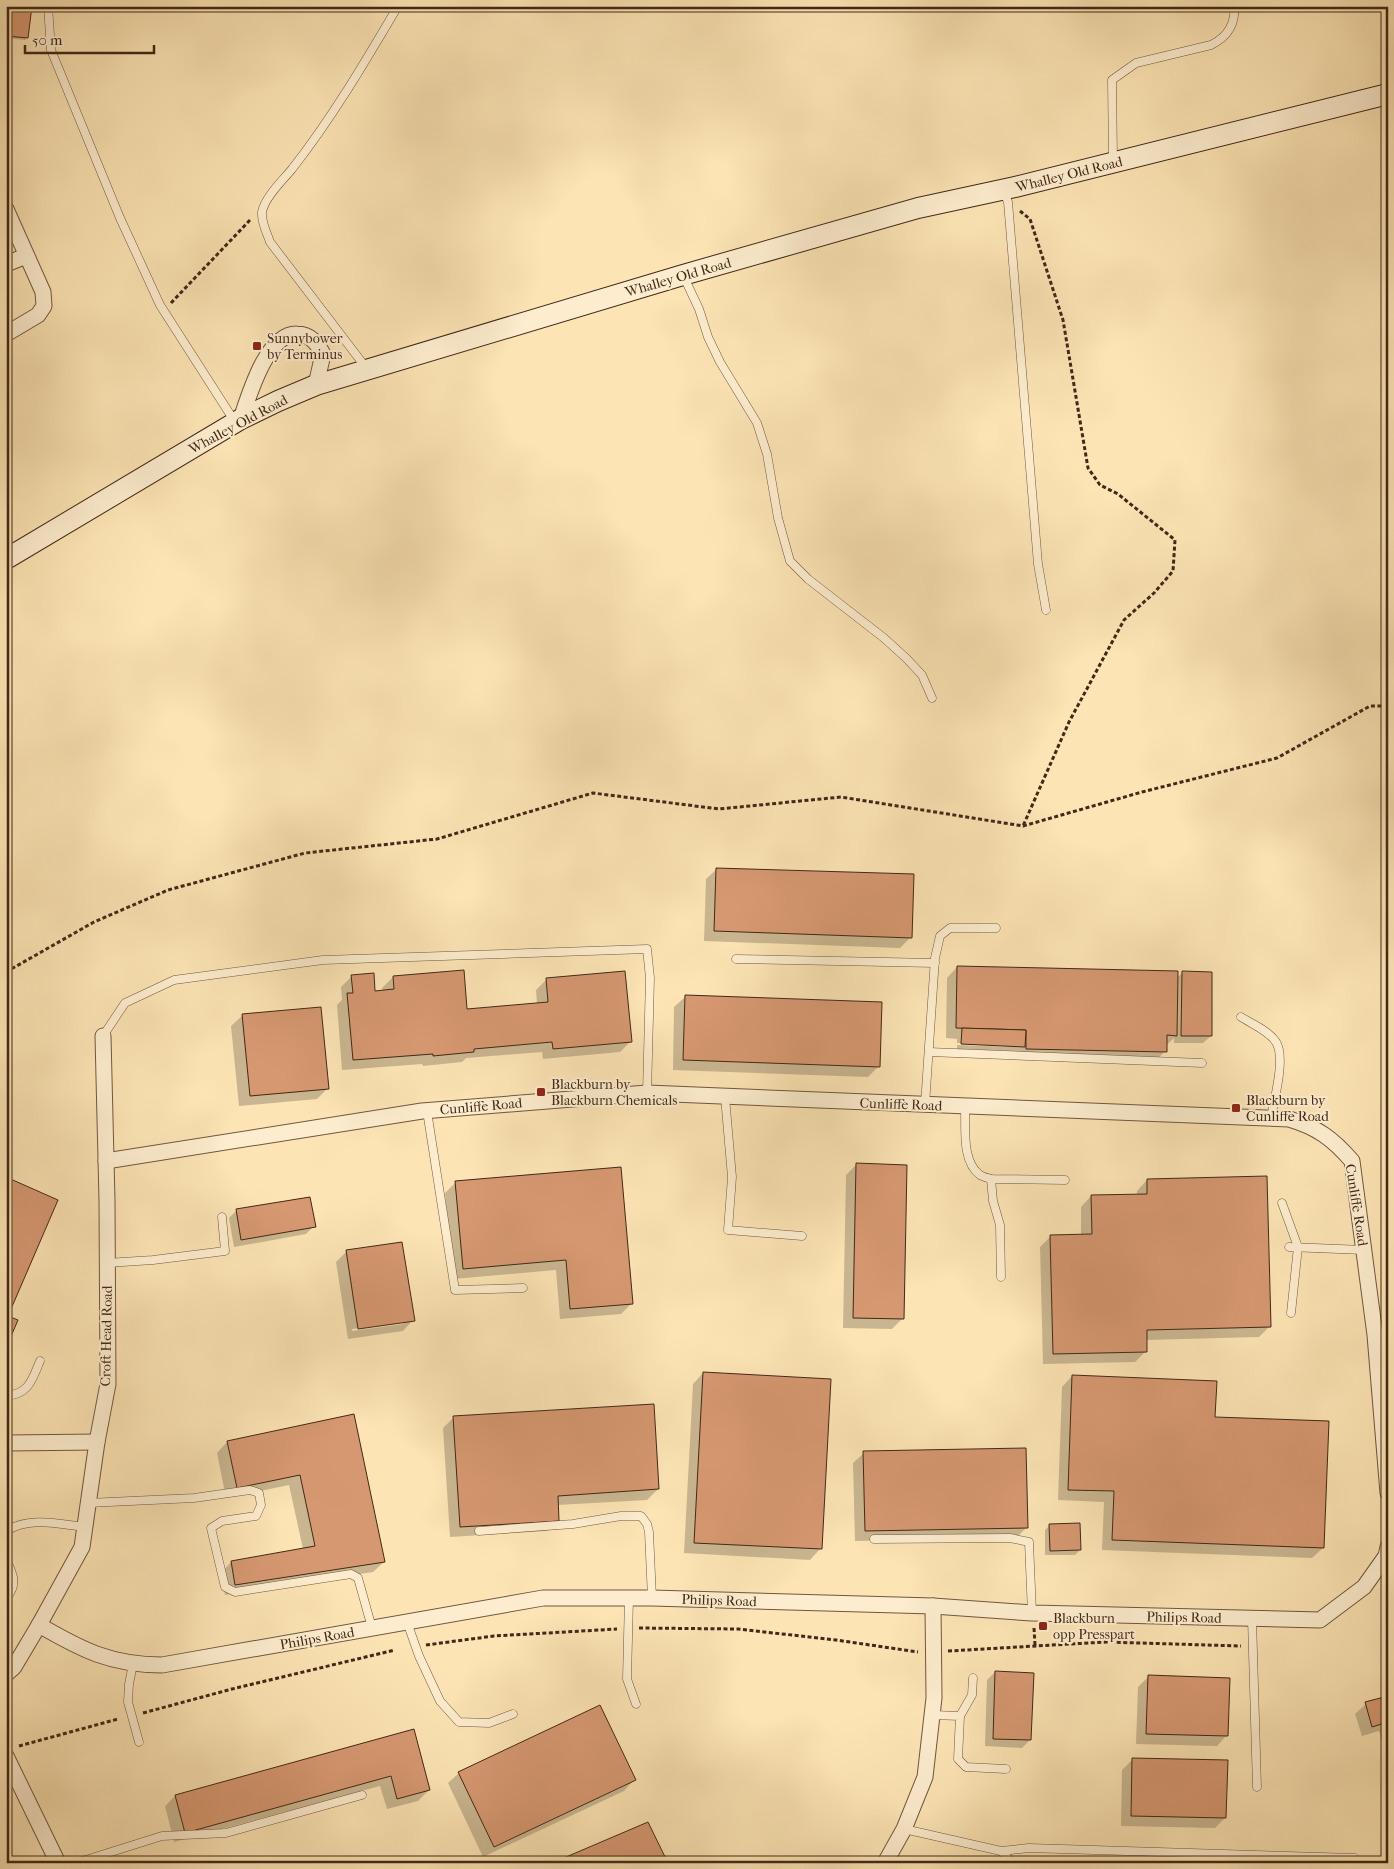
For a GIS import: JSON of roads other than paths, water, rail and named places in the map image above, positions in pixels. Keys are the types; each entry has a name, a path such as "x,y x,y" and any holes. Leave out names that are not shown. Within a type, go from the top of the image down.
{"street":[{"name":"Whalley Old Road","path":"6,559 238,421 316,385 683,275 918,208 1005,196 1114,163 1388,94"},
{"path":"6,209 26,256 40,281 45,299 44,306 38,315 6,334"},
{"path":"6,264 26,256"},
{"path":"238,421 261,367 278,342 290,334 304,334 317,343 323,354 316,385"},
{"name":"Croft Head Road","path":"6,1674 14,1667 82,1547 97,1442 108,1384 103,1036"},
{"name":"Cunliffe Road","path":"106,1161 427,1111 647,1093 1289,1119 1308,1125 1323,1133 1339,1146 1352,1161 1384,1401 1388,1493"},
{"path":"6,1443 97,1442"},
{"name":"Philips Road","path":"39,1625 77,1647 112,1660 133,1664 162,1665 543,1598 652,1598 933,1606 1032,1613 1320,1620 1364,1587 1387,1553"},
{"path":"885,1863 904,1829 925,1777 934,1698 933,1606"},
{"path":"6,1756 58,1863"}],"lane":[{"path":"48,6 51,50 120,218 164,311 185,347 238,421"},
{"path":"367,369 270,242 262,213 267,201 306,151 336,108 398,6"},
{"path":"1114,163 1112,80 1136,63 1220,41 1231,30 1235,14 1234,6"},
{"path":"1005,196 1038,564 1046,610"},
{"path":"683,275 720,362 758,423 778,518 790,561 808,579 884,638 906,658 922,676 932,698"},
{"path":"925,1105 935,963 940,936 950,928 996,928"},
{"path":"103,1036 126,1003 174,980 323,960 647,949 650,978 647,1093"},
{"path":"736,959 935,963"},
{"path":"1241,1017 1268,1034 1276,1042 1280,1061 1271,1118"},
{"path":"929,1052 1202,1063"},
{"path":"725,1097 732,1177 728,1230 802,1236"},
{"path":"966,1106 967,1148 970,1164 980,1175 991,1180 1065,1180"},
{"path":"427,1111 455,1290 523,1288"},
{"path":"991,1180 993,1201 1000,1225 1001,1277"},
{"path":"1282,1203 1298,1247 1291,1313"},
{"path":"107,1263 152,1260 225,1251 222,1217"},
{"path":"1289,1247 1364,1250"},
{"path":"1388,1257 1388,1272"},
{"path":"6,1396 18,1394 26,1389 40,1361"},
{"path":"88,1503 194,1498 250,1490 259,1493 261,1505 256,1516 222,1521 212,1528 225,1588 235,1592 350,1574 358,1578 372,1628"},
{"path":"479,1531 557,1525 620,1516 641,1516 647,1524 649,1532 652,1598"},
{"path":"6,1531 31,1522 85,1527"},
{"path":"874,1539 1010,1538 1029,1542 1032,1613"},
{"path":"6,1559 14,1579 13,1590 6,1599"},
{"path":"629,1598 627,1679 636,1704"},
{"path":"1252,1619 1257,1787"},
{"path":"407,1622 419,1656 440,1701 459,1722 489,1723 513,1714"},
{"path":"133,1664 127,1694 139,1742"},
{"path":"973,1678 972,1695 960,1716 958,1758 966,1767 1006,1769"},
{"path":"932,1715 960,1716"},
{"path":"76,1863 162,1836 226,1833 362,1796"},
{"path":"904,1829 1001,1851 1029,1848 1356,1858"},
{"path":"1001,1851 1013,1863"}],"place":[{"name":"Sunnybower by Terminus","path":"257,346"},
{"name":"Blackburn by Blackburn Chemicals","path":"541,1092"},
{"name":"Blackburn by Cunliffe Road","path":"1236,1108"},
{"name":"Blackburn opp Presspart","path":"1043,1626"}]}
